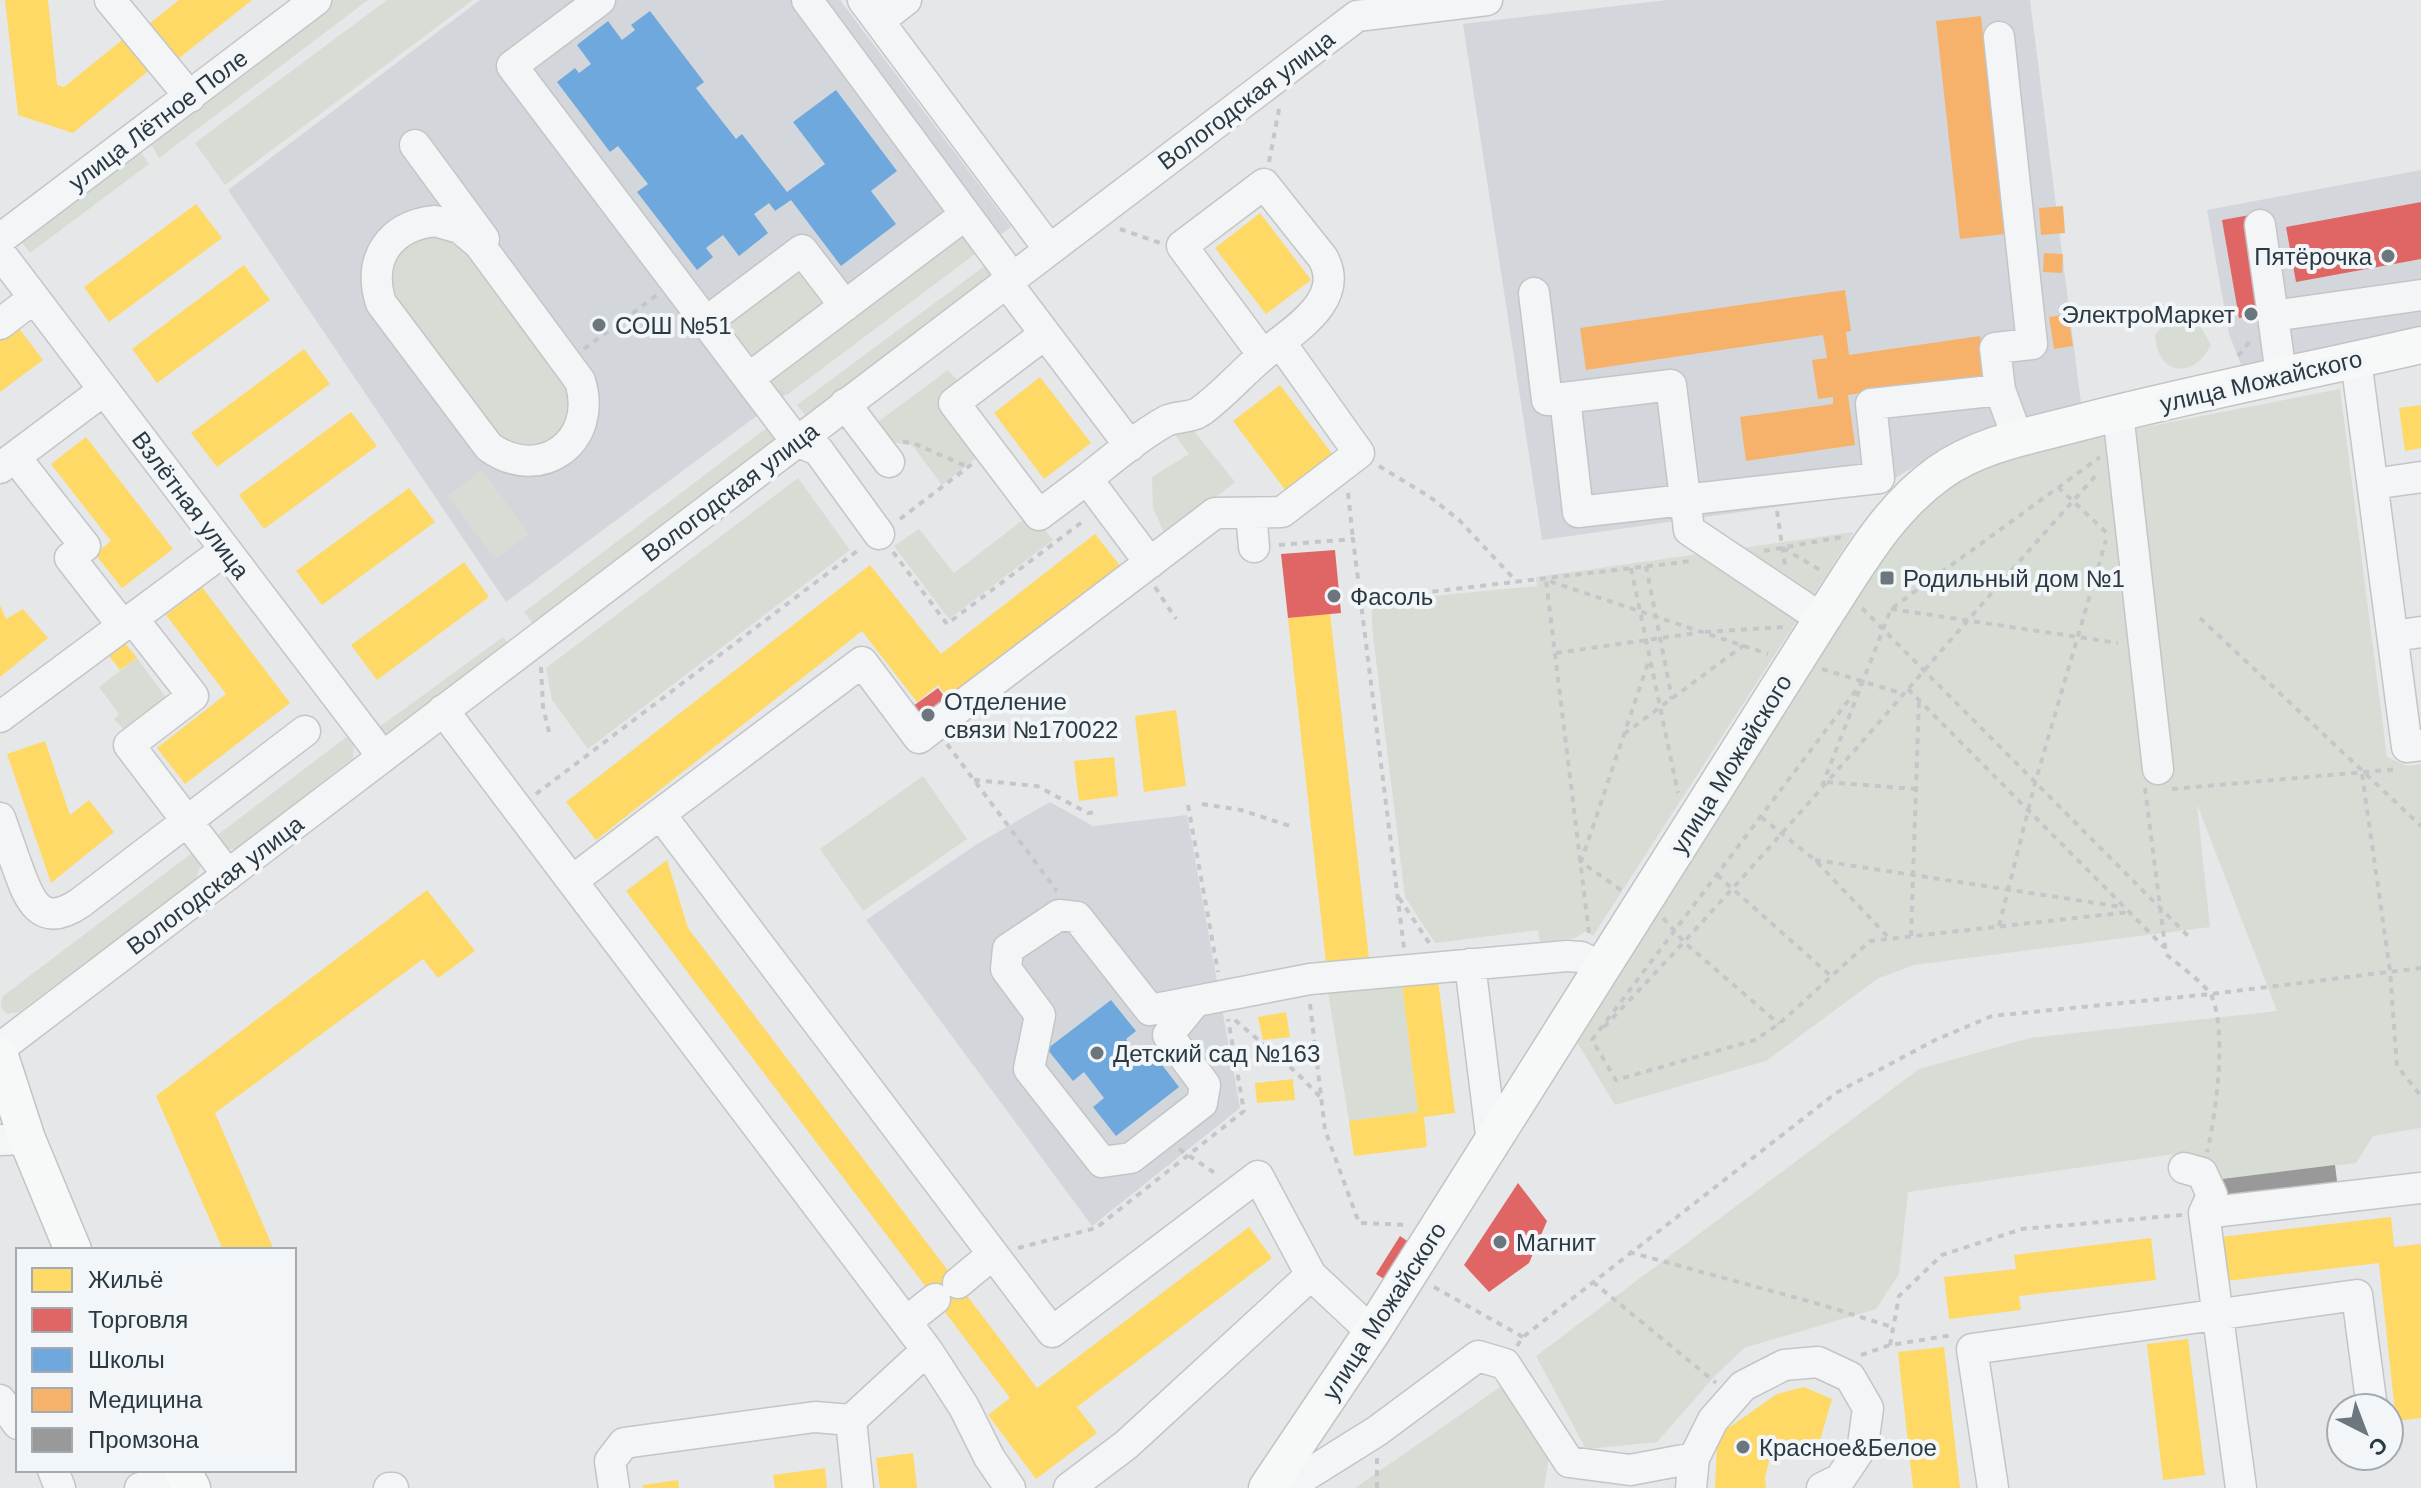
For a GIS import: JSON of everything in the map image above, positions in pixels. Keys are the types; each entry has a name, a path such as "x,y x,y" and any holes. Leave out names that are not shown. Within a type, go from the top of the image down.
{"main road":[{"name":"улица Можайского","path":"1267,1488 1372,1332 1601,967 1784,647 1822,619 1878,534 1918,490 1967,456 2018,439 2118,413 2421,345"},
{"path":"0,1056 14,1139 72,1248"}],"street":[{"name":"улица Лётное Поле","path":"0,239 316,0"},
{"path":"600,0 512,66 796,441 818,450 879,534"},
{"path":"807,0 965,215 1045,334 1130,446"},
{"path":"906,0 871,10 1049,249"},
{"name":"Вологодская улица","path":"0,1048 1287,67 1356,8 1487,0"},
{"path":"118,3 190,97"},
{"path":"1999,37 2032,344 1995,348 2000,390 2018,439"},
{"path":"415,145 577,368 585,406 578,431 571,442 561,451 537,461 512,460 500,455 480,437 381,303 376,278 382,253 399,233 435,221 460,228 479,244 577,368"},
{"path":"572,881 862,662 919,738 1215,513 1282,512 1352,459 1272,348 1182,246 1264,184 1329,269 1328,285 1321,304 1308,321 1272,348 1199,413 1169,420 1039,515 979,459 954,403 1045,334"},
{"path":"749,378 965,215"},
{"path":"2260,225 2281,375"},
{"path":"706,322 802,250 845,306"},
{"name":"Взлётная улица","path":"0,253 383,757"},
{"path":"1534,293 1547,400 1671,385 1689,530 1822,619"},
{"path":"2273,316 2421,295"},
{"path":"0,324 34,298"},
{"path":"2356,360 2373,484 2407,634 2407,747 2414,757"},
{"path":"104,390 8,462 85,546 70,558 193,696 129,745 228,875"},
{"path":"1565,398 1578,512 1879,478 1871,404 2000,390"},
{"path":"845,404 880,450"},
{"path":"2118,413 2159,779"},
{"path":"2373,484 2421,477"},
{"path":"1087,479 1146,566"},
{"path":"1251,513 1254,547"},
{"path":"0,717 225,550"},
{"path":"443,710 527,801 572,881 927,1350 1010,1488"},
{"path":"0,818 31,902 43,911 64,913 305,731"},
{"path":"660,814 1052,1332 1258,1176 1311,1275 1372,1332"},
{"path":"1059,915 1077,917 1150,1010 1205,1085 1202,1103 1131,1158 1102,1162 1029,1069 1040,1015 1006,969 1008,949 1059,915"},
{"path":"1150,1010 1310,979 1567,956 1581,957 1601,967"},
{"path":"1470,964 1492,1143"},
{"path":"1168,1035 1209,1000"},
{"path":"2193,1170 2212,1195 2204,1213 2241,1488"},
{"path":"2204,1213 2421,1188"},
{"path":"906,1322 993,1254"},
{"path":"1069,1488 1126,1445 1311,1275"},
{"path":"1993,1488 1972,1349 2357,1295 2370,1392"},
{"path":"612,1475 624,1443 815,1417 851,1420 927,1350"},
{"path":"1286,1488 1377,1431 1478,1356 1505,1364 1569,1475 1630,1470 1694,1458"},
{"path":"1691,1488 1694,1458 1713,1420 1743,1386 1784,1365 1818,1362 1850,1377 1868,1408 1863,1445 1840,1479 1822,1488"},
{"path":"0,1400 16,1421"},
{"path":"851,1420 858,1488"},
{"path":"140,1488 187,1479"}],"path":[{"path":"1264,184 1287,67"},
{"path":"577,368 675,281"},
{"path":"880,450 913,443 979,459"},
{"path":"1822,788 1891,609 2108,451"},
{"path":"527,801 879,534 918,501 979,459"},
{"path":"1407,970 1353,539 1352,459 1430,497 1459,520 1517,582"},
{"path":"1592,1040 1685,943 1906,692 1965,620 2100,472"},
{"path":"2058,487 2114,540"},
{"path":"1774,490 1782,548"},
{"path":"879,534 947,624 1105,504"},
{"path":"1999,926 2035,783 2110,525"},
{"path":"1361,600 1726,557 1847,536 1839,548"},
{"path":"1254,547 1353,539"},
{"path":"1782,548 1823,572"},
{"path":"1146,566 1176,619"},
{"path":"1646,566 1672,699"},
{"path":"1630,567 1678,793"},
{"path":"1546,580 1768,654 1784,647 1863,681 1906,692 1919,700 2211,994 2219,1035 2215,1120 2193,1170"},
{"path":"1546,580 1589,933 1596,921"},
{"path":"1891,609 2126,644"},
{"path":"2200,618 2362,774 2421,826"},
{"path":"1556,653 1699,633 1786,627 1784,647"},
{"path":"1883,631 2190,938"},
{"path":"1624,734 1744,645"},
{"path":"1581,862 1649,660"},
{"path":"541,662 543,707 549,732"},
{"path":"1592,1040 1863,681"},
{"path":"1911,936 1919,700"},
{"path":"934,726 1077,917"},
{"path":"2159,779 2362,774 2414,757"},
{"path":"2362,774 2390,971 2397,1066 2421,1096"},
{"path":"974,780 1037,786 1088,813 1097,812"},
{"path":"1671,805 1686,780"},
{"path":"1827,782 1916,789"},
{"path":"1202,804 1241,810 1290,826"},
{"path":"1188,805 1209,1000 1297,1073 1322,1099"},
{"path":"1761,817 1815,860 1890,939"},
{"path":"1815,860 2127,910"},
{"path":"1581,862 1623,891"},
{"path":"1717,875 1831,976"},
{"path":"1611,899 1618,887"},
{"path":"1398,896 1432,946"},
{"path":"1592,1040 1616,1080 1755,1040 1779,1024 1870,941 2127,910"},
{"path":"1658,913 1685,943 1779,1024"},
{"path":"1505,1364 1523,1337 1836,1093 1935,1040 1992,1016 2211,994 2421,968"},
{"path":"1310,979 1309,998 1325,1130 1359,1223 1416,1225"},
{"path":"1189,1156 1240,1189"},
{"path":"1972,1349 1951,1334 1890,1345 1899,1296 1942,1255 2022,1229 2204,1213"},
{"path":"1629,1252 1893,1327"},
{"path":"1425,1282 1523,1337"},
{"path":"1592,1282 1734,1397"}],"shaded area":[{"path":"332,0 368,0 159,158 149,141 154,135"},
{"path":"387,0 473,0 225,185 195,143"},
{"name":"СОШ №51","path":"480,0 840,0 1011,227 506,602 228,190"},
{"path":"1667,0 2030,0 2081,403 1961,439 1868,494 1542,540 1463,24"},
{"path":"134,149 141,152 149,164 30,253 20,240"},
{"path":"2421,170 2421,333 2246,377 2229,334 2207,210"},
{"path":"964,223 983,248 787,395 781,389 763,391 769,369"},
{"path":"411,236 460,236 577,393 561,438 527,452 484,431 393,311 384,276"},
{"path":"802,258 835,302 751,367 717,323"},
{"path":"990,262 1003,282 813,424 797,405"},
{"path":"2184,320 2200,326 2211,345 2195,364 2177,368 2162,359 2155,335 2160,329"},
{"path":"948,370 959,382 983,453 942,485 912,445 888,442 875,424"},
{"path":"2340,389 2387,757 2407,766 2421,764 2421,1128 2373,1136 2356,1163 2222,1179 2182,1153 1908,1192 1899,1274 1876,1309 1744,1348 1657,1442 1586,1449 1536,1356 1919,1069 2030,1038 2277,1011 2197,804 2210,927 1914,965 1877,979 1766,1061 1615,1105 1577,1042 1842,615 1897,532 1926,500 1990,463 2099,436"},
{"path":"768,427 783,447 538,631 524,612"},
{"path":"1194,431 1235,482 1166,537 1153,508 1152,477 1189,454 1173,432"},
{"path":"482,470 529,534 495,559 448,496"},
{"path":"798,478 850,550 588,749 552,700 546,668"},
{"path":"1032,513 1053,540 949,619 894,546 919,529 954,573"},
{"path":"1854,532 1593,936 1586,931 1575,938 1540,942 1538,930 1435,943 1405,897 1372,627 1372,602 1537,586 1536,577"},
{"path":"503,637 509,645 391,733 382,734 378,728"},
{"path":"137,658 167,699 127,733 114,719 119,714 99,687"},
{"path":"349,735 354,744 353,758 236,849 223,849 211,840"},
{"path":"923,776 967,839 863,911 820,849"},
{"name":"Детский сад №163","path":"1050,802 1093,826 1187,815 1240,1108 1092,1226 866,920 977,844"},
{"path":"196,850 202,860 196,880 19,1012 7,1014 3,1010 3,996"},
{"path":"1401,977 1418,1112 1349,1121 1327,986"},
{"path":"1503,1385 1549,1457 1544,1488 1355,1488"}],"building: Жильё":[{"path":"5,0 48,0 57,85 64,87 127,36 152,68 73,133 18,115"},
{"path":"179,0 252,0 173,63 145,27"},
{"path":"196,204 222,238 109,322 84,287"},
{"path":"1260,213 1311,280 1266,314 1215,248"},
{"path":"244,265 270,300 157,383 132,349"},
{"path":"17,326 43,360 0,392 0,340"},
{"path":"304,349 330,384 217,467 191,433"},
{"path":"1040,377 1091,443 1044,479 994,413"},
{"path":"1280,385 1333,455 1286,491 1233,421"},
{"path":"2421,405 2421,448 2405,451 2399,408"},
{"path":"351,412 377,446 264,529 239,495"},
{"path":"86,437 173,549 122,588 95,554 111,541 51,464"},
{"path":"409,488 435,522 322,605 296,571"},
{"path":"1095,534 1121,567 950,701 938,685 917,702 862,631 596,840 566,802 870,565 941,654"},
{"path":"464,562 489,597 377,680 351,645"},
{"path":"202,587 290,703 185,784 157,748 226,694 166,615"},
{"path":"0,605 6,619 23,609 48,638 0,677"},
{"path":"1330,613 1369,958 1326,963 1288,618"},
{"path":"119,636 137,658 120,670 103,648"},
{"path":"1176,710 1186,786 1144,792 1135,716"},
{"path":"45,741 70,815 89,800 114,832 51,883 7,754"},
{"path":"1114,757 1118,796 1079,801 1074,761"},
{"path":"667,860 688,928 1037,1388 1249,1227 1272,1258 1077,1407 1097,1433 1036,1479 988,1415 1010,1398 626,891"},
{"path":"427,890 475,951 438,978 423,959 215,1113 273,1248 222,1248 156,1096"},
{"path":"1437,972 1455,1113 1424,1117 1427,1147 1354,1156 1349,1121 1418,1112 1401,977"},
{"path":"1286,1012 1290,1037 1263,1040 1258,1017"},
{"path":"1293,1079 1295,1100 1257,1103 1255,1083"},
{"path":"2391,1217 2394,1247 2421,1244 2421,1418 2405,1420 2405,1392 2393,1392 2379,1263 2226,1281 2221,1237"},
{"path":"2151,1238 2156,1280 2019,1296 2021,1310 1949,1319 1944,1277 2016,1269 2014,1255"},
{"path":"2188,1339 2205,1475 2163,1480 2147,1344"},
{"path":"1944,1347 1960,1488 1913,1488 1898,1352"},
{"path":"1804,1387 1832,1399 1819,1444 1771,1452 1766,1488 1715,1488 1717,1445 1727,1429 1777,1394"},
{"path":"913,1453 917,1488 880,1488 876,1458"},
{"path":"825,1468 827,1488 775,1488 773,1475"},
{"path":"678,1480 679,1488 643,1488 643,1485"}],"building: Торговля":[{"path":"2421,202 2421,259 2296,282 2286,227"},
{"path":"2250,215 2268,313 2239,318 2222,220"},
{"path":"1335,550 1341,613 1288,618 1281,554"},
{"path":"938,688 953,708 924,729 909,709"},
{"path":"1518,1183 1547,1221 1529,1263 1489,1292 1464,1265"},
{"path":"1400,1236 1413,1245 1389,1282 1376,1274"}],"building: Школы":[{"path":"650,11 704,82 696,88 736,139 742,134 787,192 825,164 793,122 836,90 897,171 871,191 896,224 841,266 791,200 775,211 769,203 754,214 768,233 739,256 723,235 706,248 713,257 697,270 637,192 648,184 618,146 610,152 557,82 575,68 579,73 591,64 577,45 608,21 622,40 635,30 631,25"},
{"path":"1111,1000 1136,1031 1126,1039 1146,1065 1156,1057 1179,1087 1116,1136 1093,1107 1104,1098 1084,1072 1073,1081 1047,1049"}],"building: Медицина":[{"path":"1981,16 2005,234 1960,239 1936,21"},
{"path":"2063,206 2065,233 2041,235 2039,208"},
{"path":"2044,253 2063,254 2062,273 2043,272"},
{"path":"1845,290 1851,331 1846,332 1849,355 1980,336 1986,375 1848,395 1855,445 1746,461 1740,417 1833,404 1833,397 1818,399 1812,360 1827,358 1823,335 1586,370 1580,328"},
{"path":"2068,314 2073,346 2054,349 2049,317"}],"building: Промзона":[{"path":"2335,1165 2338,1189 2224,1204 2222,1179"}],"place":[{"name":"Пятёрочка","path":"2388,256"},
{"name":"ЭлектроМаркет","path":"2251,314"},
{"name":"СОШ №51","path":"599,325"},
{"name":"Родильный дом №1","path":"1887,578"},
{"name":"Фасоль","path":"1334,596"},
{"name":"Отделение связи №170022","path":"928,715"},
{"name":"Детский сад №163","path":"1097,1053"},
{"name":"Магнит","path":"1500,1242"},
{"name":"Красное&Белое","path":"1743,1447"}]}
